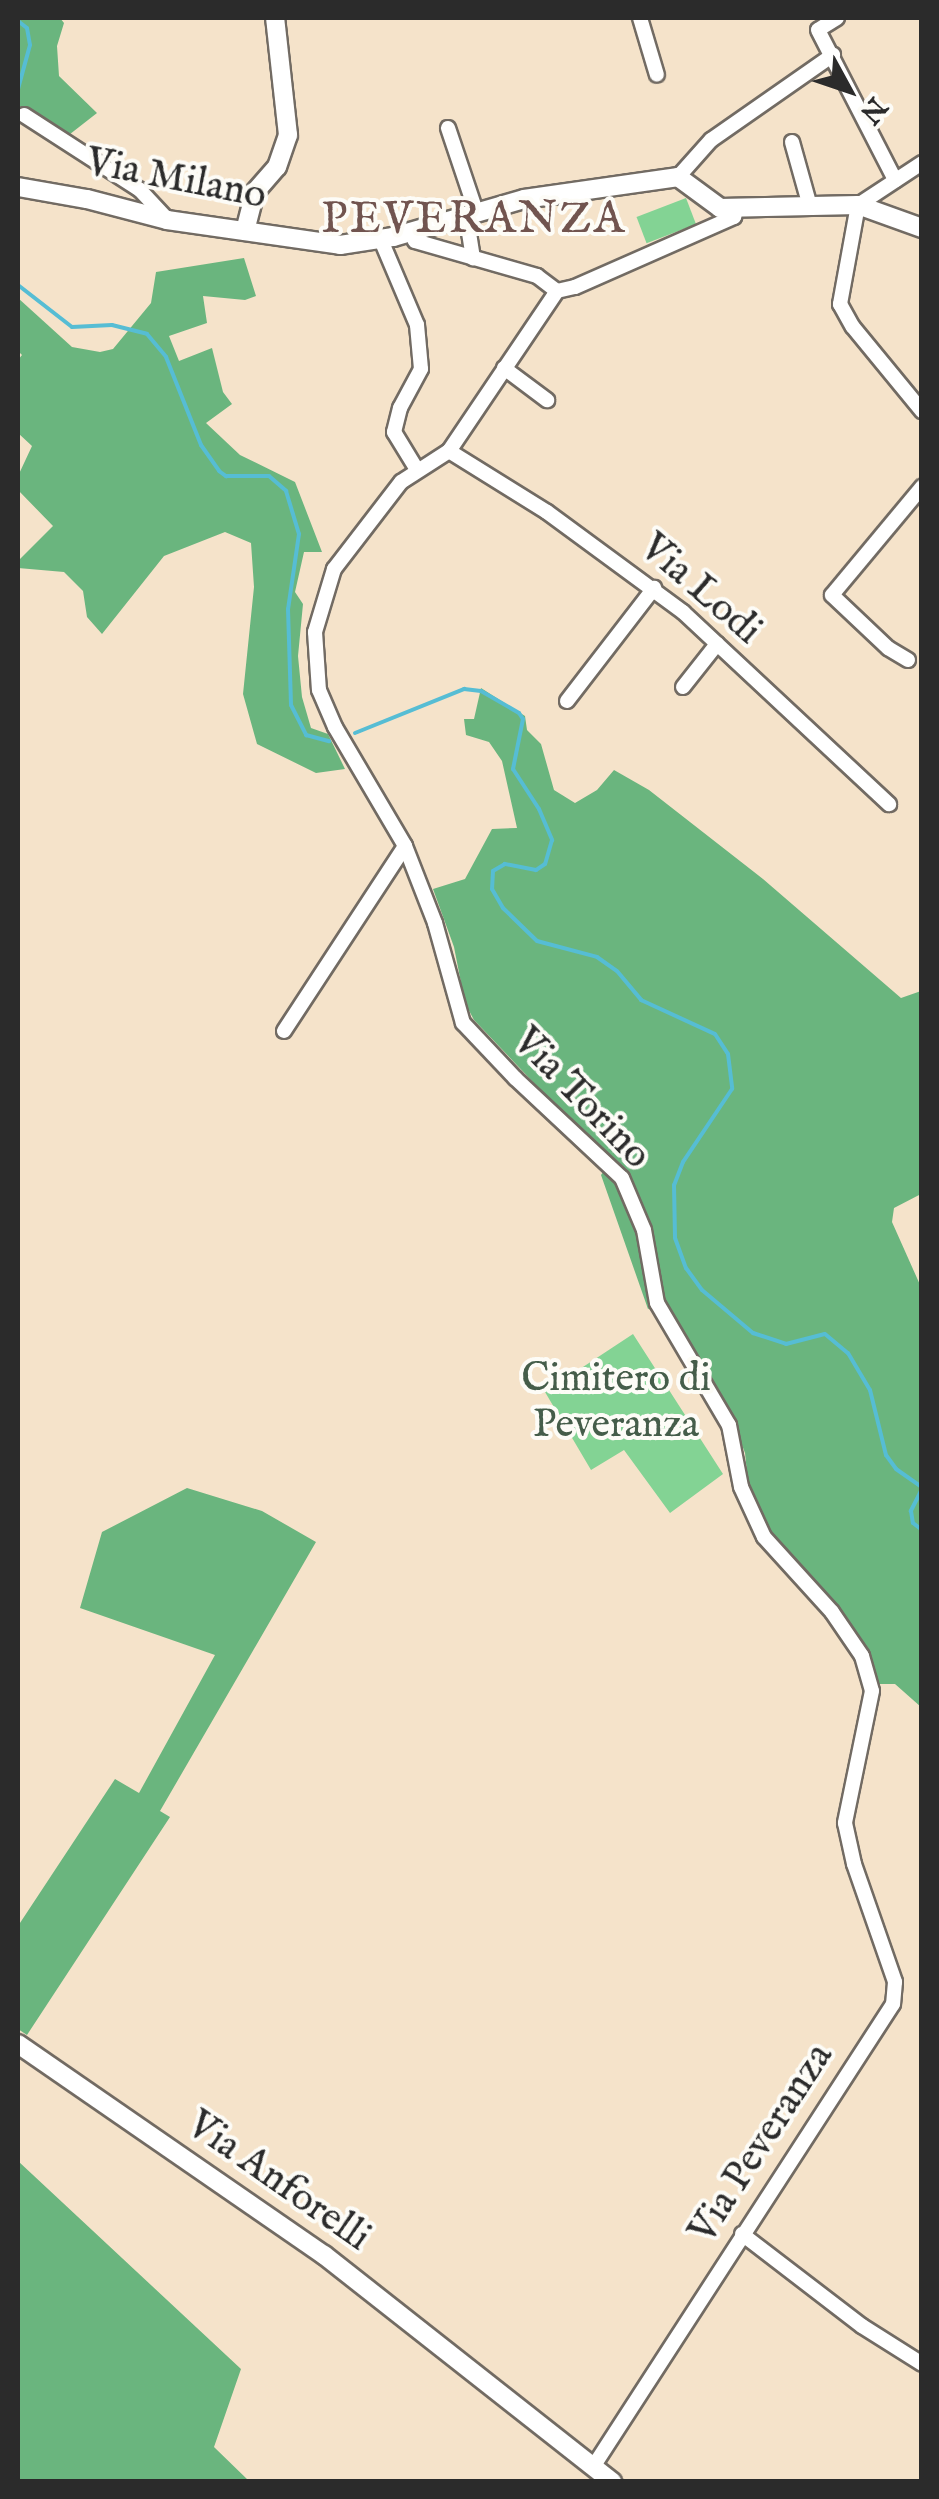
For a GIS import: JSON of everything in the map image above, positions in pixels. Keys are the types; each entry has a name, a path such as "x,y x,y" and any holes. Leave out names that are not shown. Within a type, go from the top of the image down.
{"street":[{"path":"640,18 656,74"},
{"path":"837,18 818,30 895,180"},
{"path":"245,231 255,192 276,167 288,135 281,20"},
{"path":"833,56 712,140 678,176 720,208 809,203 858,205 922,228"},
{"path":"24,116 140,190 167,220"},
{"path":"448,128 471,212 473,258"},
{"path":"792,142 809,203"},
{"path":"922,163 858,205 840,304 922,412"},
{"name":"Via Milano","path":"18,187 87,198 167,220 321,243 381,240 524,198 678,176"},
{"path":"381,240 417,326 421,369 400,408 394,432 416,468 448,451 557,291 716,226 734,217 736,210"},
{"path":"410,231 415,242 537,276 557,291"},
{"path":"504,368 547,400"},
{"name":"Via Lodi","path":"448,451 547,512 654,588 889,804"},
{"name":"Via Torino","path":"416,468 334,569 322,594 313,657 319,690 334,728 405,846 435,923 463,1023 514,1078 622,1178 644,1230 657,1303 729,1425 741,1487 764,1538 832,1612 862,1656 872,1690 846,1804 847,1838"},
{"path":"908,660 888,648 832,595 922,487"},
{"path":"567,701 654,588"},
{"path":"682,686 717,644"},
{"path":"284,1030 405,846"},
{"name":"Via Peveranza","path":"593,2466 893,2004 895,1982 847,1838"},
{"name":"Via Anforelli","path":"18,2044 324,2255 612,2482"},
{"path":"742,2234 848,2316 922,2364"}],"green space":[{"path":"18,18 60,18 64,23 57,46 59,76 97,113 65,138 18,106"},
{"path":"686,198 696,224 647,243 637,217"},
{"path":"244,258 256,296 245,300 203,296 207,323 169,336 179,361 212,348 223,392 232,404 206,423 240,455 295,482 322,552 304,552 295,592 303,604 298,656 302,697 311,728 328,734 345,769 316,773 257,744 243,694 254,587 251,543 225,532 164,556 102,634 87,617 83,591 64,572 18,568 18,561 53,526 18,490 18,476 32,446 18,433 18,360 22,355 18,351 18,298 72,347 100,352 113,349 151,303 156,272"},
{"path":"481,688 525,716 527,730 541,744 554,790 575,803 597,790 614,770 649,790 763,879 901,998 921,991 921,1194 894,1208 892,1222 921,1287 921,1707 895,1684 877,1684 771,1538 749,1492 745,1453 729,1411 665,1304 648,1309 601,1175 610,1163 474,1020 465,1003 454,947 433,889 465,879 492,829 517,828 502,761 489,742 466,735 464,719 474,719"},
{"name":"Cimitero di Peveranza","path":"633,1334 723,1474 670,1513 624,1450 591,1470 545,1392"},
{"path":"187,1488 262,1511 316,1542 160,1811 170,1817 27,2035 18,2029 18,1926 115,1779 139,1793 215,1655 80,1608 102,1532"},
{"path":"18,2161 241,2369 214,2447 249,2481 18,2481"}],"waterway":[{"path":"18,21 27,28 30,45 18,89"},
{"path":"18,285 72,327 112,325 147,334 166,357 201,445 219,471 226,476 269,476 286,491 299,534 288,609 291,705 306,735 329,741"},
{"path":"355,733 464,689 481,691 519,713 523,719 513,769 539,809 552,840 545,864 536,870 505,864 493,871 492,889 503,908 537,941 597,957 617,971 641,1000 715,1034 728,1054 732,1089 683,1162 674,1185 675,1238 686,1268 702,1290 753,1333 786,1344 825,1334 848,1353 870,1390 886,1455 896,1469 922,1487"},
{"path":"922,1489 911,1511 913,1523 922,1530"}],"district":[{"name":"PEVERANZA","path":"474,220"}]}
